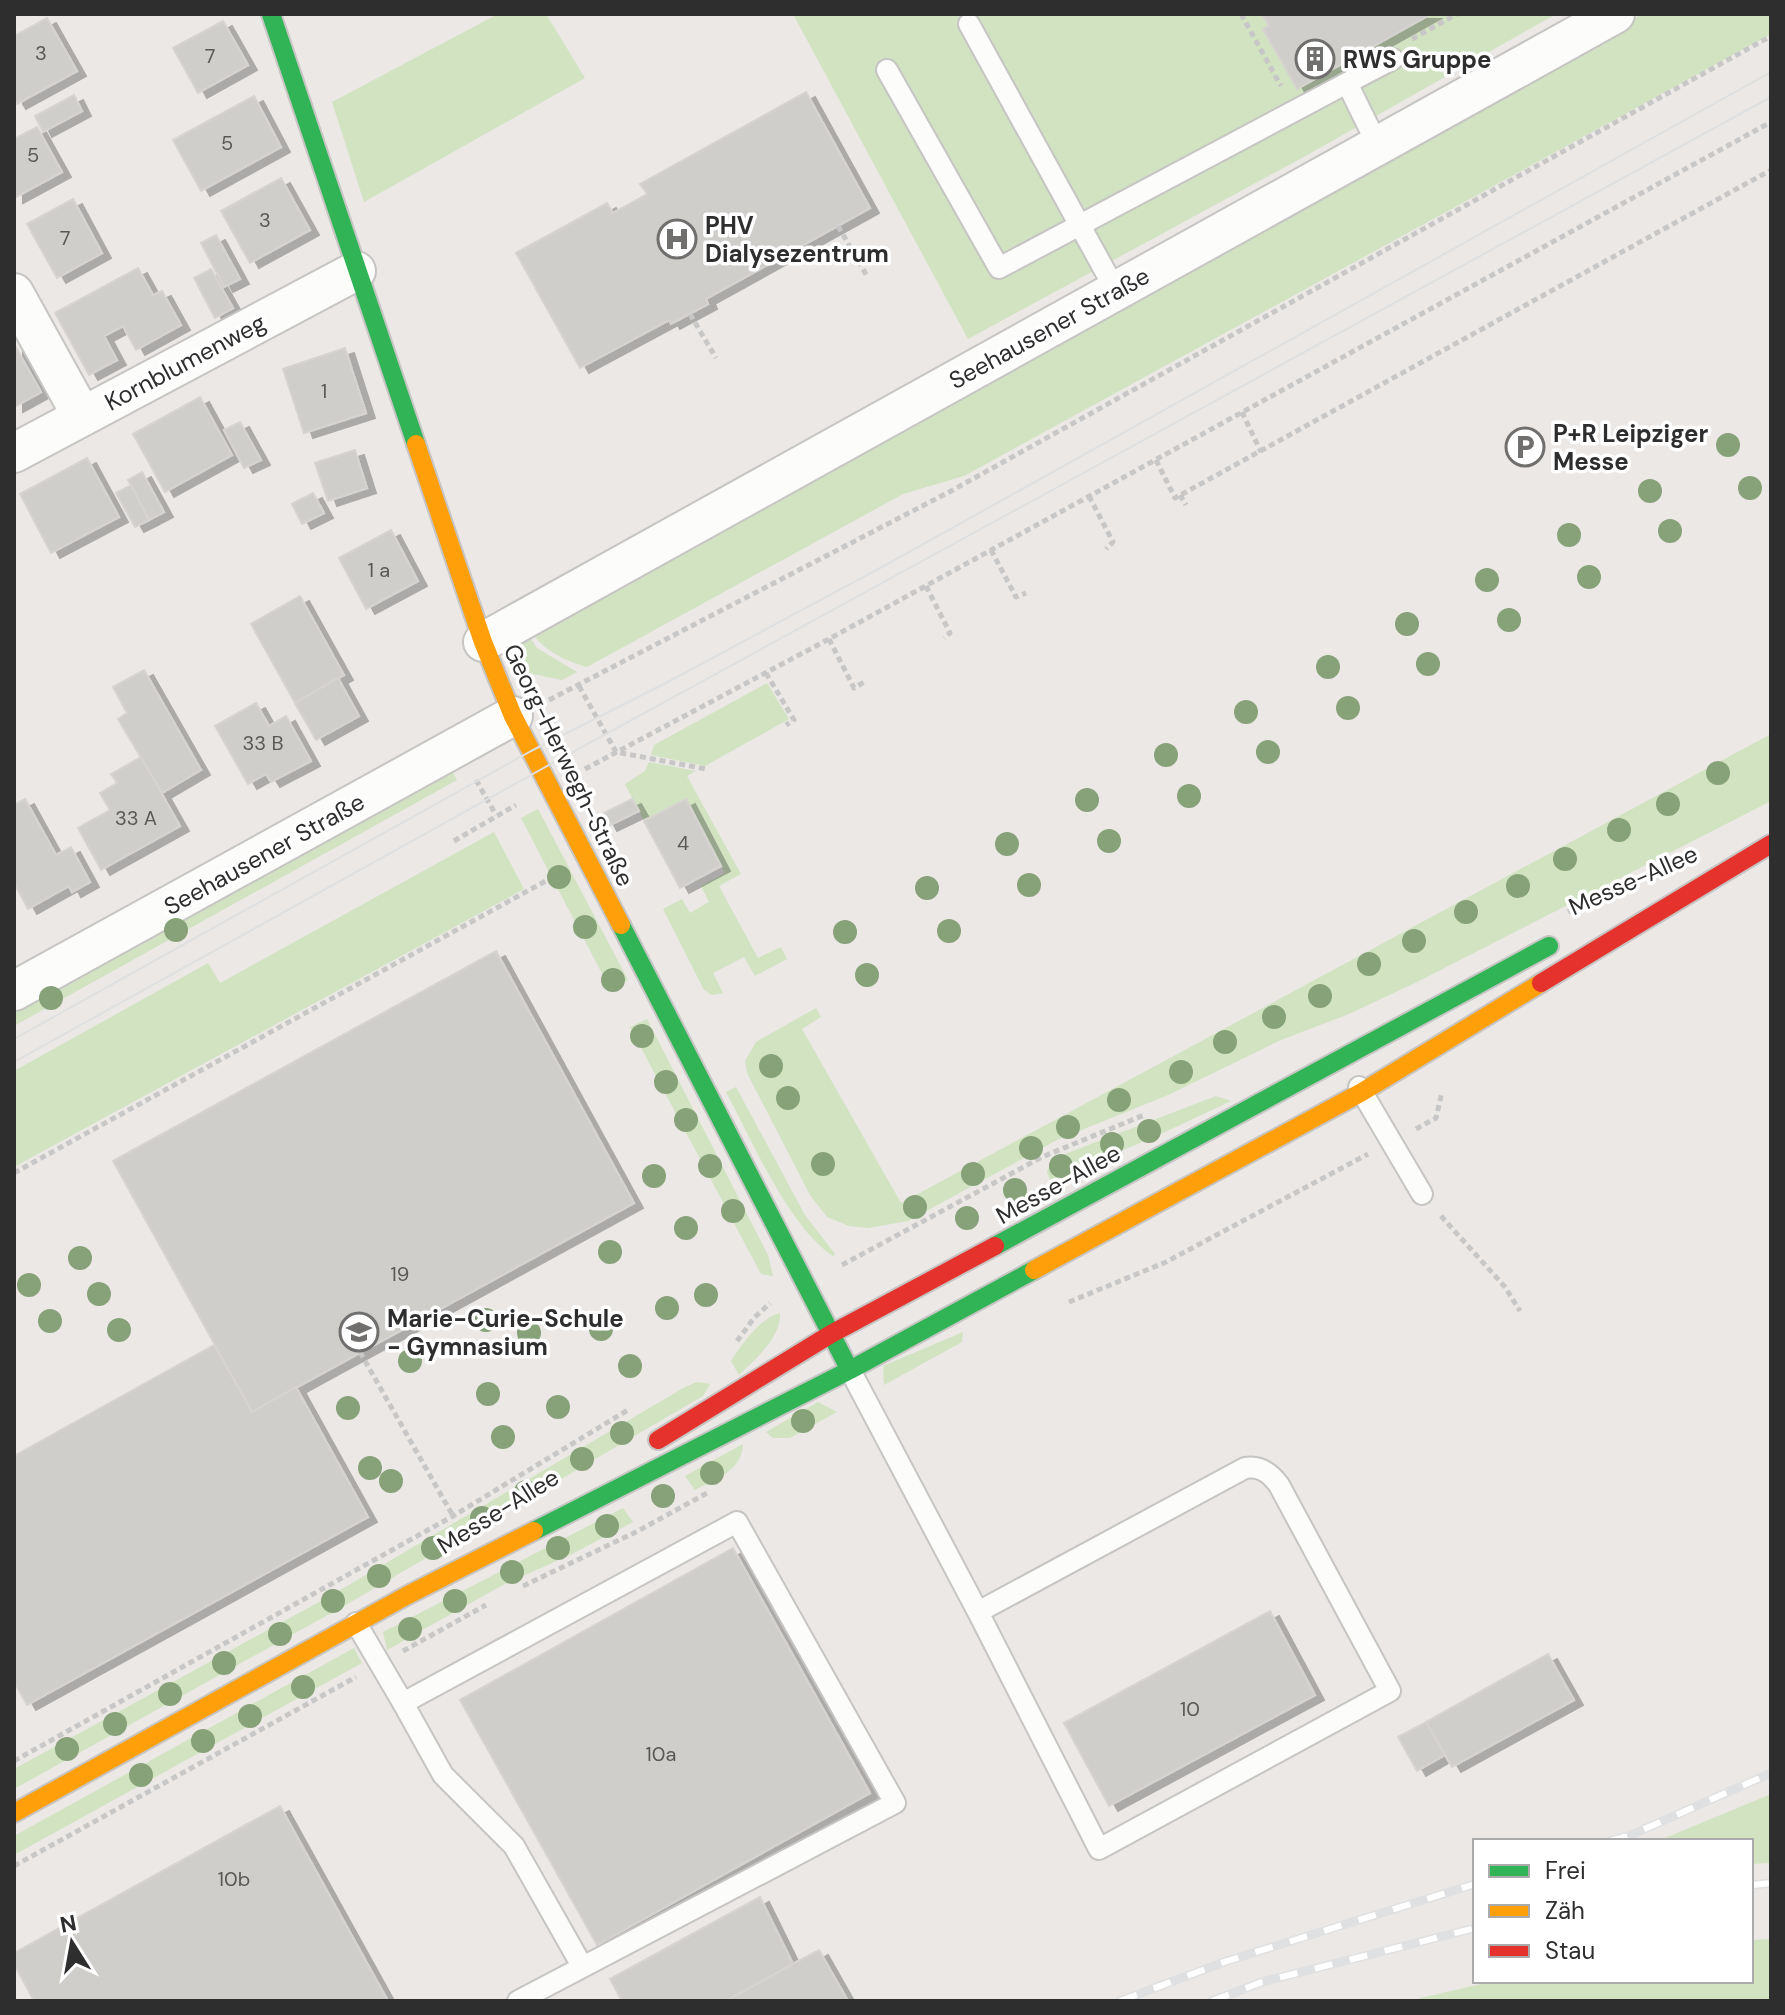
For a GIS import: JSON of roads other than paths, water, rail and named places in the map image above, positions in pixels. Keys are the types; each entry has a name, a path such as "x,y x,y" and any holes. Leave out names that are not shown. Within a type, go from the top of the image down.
{"main road":[{"name":"Georg-Herwegh-Straße","path":"271,14 483,642 513,716 850,1370"},
{"name":"Messe-Allee","path":"1644,900 1763,848"},
{"name":"Messe-Allee","path":"14,1813 406,1596 850,1370 1362,1092 1763,848"},
{"name":"Messe-Allee","path":"649,1445 831,1334 1561,940"},
{"name":"Messe-Allee","path":"406,1596 581,1487"}],"street":[{"name":"Seehausener Straße","path":"483,642 1615,14"},
{"name":"Kornblumenweg","path":"14,453 356,271"},
{"path":"14,293 82,416"},
{"name":"Seehausener Straße","path":"14,991 513,716"}],"lane":[{"path":"969,24 1116,291"},
{"path":"887,70 999,268 1393,59"},
{"path":"1347,83 1378,146"},
{"path":"1341,1057 1422,1194"},
{"path":"850,1370 1099,1849 1390,1691 1279,1485 1268,1472 1252,1467 1231,1475 978,1612"},
{"path":"403,1703 737,1522 895,1803 518,2001"},
{"path":"356,1623 443,1775 514,1846 582,1966"}],"tram line":[{"path":"14,1039 531,751 664,684 893,561 1771,72"},
{"path":"14,1062 540,770 1771,97"}],"railway":[{"path":"1617,1839 1771,1773"},
{"path":"1753,1885 1771,1883"},
{"path":"1120,2001 1227,1961 1473,1885"},
{"path":"1212,2001 1262,1982 1473,1929"}],"place":[{"name":"RWS Gruppe","path":"1315,59"},
{"name":"PHV Dialysezentrum","path":"677,239"},
{"name":"P+R Leipziger Messe","path":"1525,447"},
{"name":"Marie-Curie-Schule - Gymnasium","path":"359,1332"}]}
